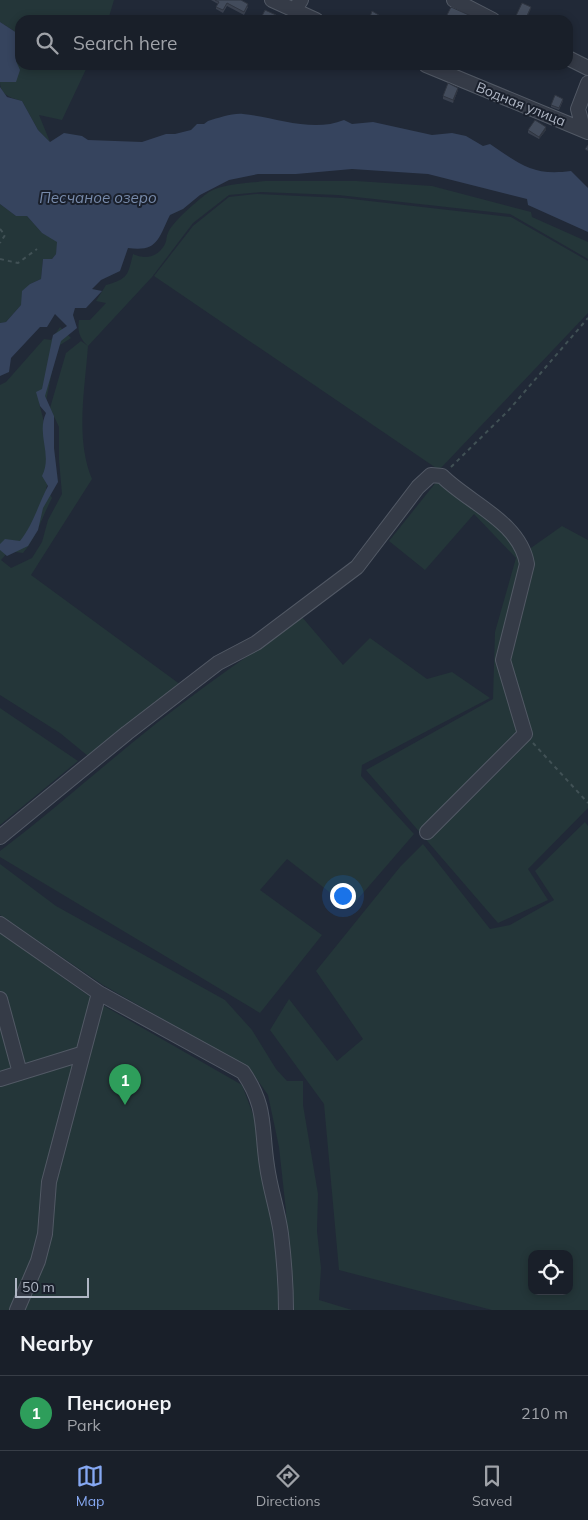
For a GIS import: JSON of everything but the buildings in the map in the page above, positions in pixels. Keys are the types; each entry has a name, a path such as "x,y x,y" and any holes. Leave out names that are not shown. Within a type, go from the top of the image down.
{"street":[{"path":"272,0 298,6 310,15"},
{"path":"454,0 483,15"},
{"path":"573,60 588,68"},
{"name":"Водная улица","path":"438,70 585,130"},
{"path":"585,130 578,109 588,83"},
{"path":"0,837 127,733 218,663 256,643 357,568 418,487 431,475 442,476 513,534 525,551 527,564 503,660 525,734 427,832"},
{"path":"0,924 99,993 243,1072 254,1088 262,1109 267,1164 281,1233 286,1310"},
{"path":"17,1310 38,1261 45,1234 49,1182 69,1111 81,1054 99,993"},
{"path":"0,999 20,1073"},
{"path":"0,1079 81,1054"}],"path":[{"path":"0,230 5,235 0,243"},
{"path":"0,260 18,262 37,249"},
{"path":"442,476 508,411 588,318"},
{"path":"525,734 588,803"}],"shaded area":[{"path":"0,0 114,0 110,15 15,15 15,32 0,22"},
{"path":"16,70 86,70 62,120 39,115 50,142 38,130 22,101 4,93 0,86 0,82 16,82"},
{"path":"265,181 356,181 432,186 531,212 532,217 588,242 588,259 510,214 338,195 261,192 229,195 193,223 152,277 88,346 85,343 81,338 78,328 79,320 90,320 106,303 96,301 106,285 119,281 126,275 133,254 147,257 159,252 165,244 170,228 209,192 228,186"},
{"path":"257,194 343,198 511,217 588,261 588,313 439,470 154,276 193,226 229,197"},
{"path":"0,204 16,216 27,216 42,233 58,241 56,254 52,259 43,259 41,279 30,284 21,305 6,322 0,323"},
{"path":"60,327 71,338 57,347 46,401 39,403 43,418 51,478 46,488 52,498 28,547 23,553 9,551 1,560 11,568 32,558 42,542 48,520 62,494 59,427 50,408 66,353 81,341 88,346 82,430 87,464 92,479 31,575 181,685 88,756 60,733 0,695 0,385 6,382 44,339 51,340"},
{"path":"437,481 528,550 562,526 588,540 588,808 528,869 548,900 498,923 366,770 493,699 495,632 516,558 474,514 425,570 389,541"},
{"path":"302,617 343,665 370,638 427,679 452,672 490,698 362,765 361,776 414,834 350,908 287,859 260,890 322,935 260,1013 0,857 0,851 158,722"},
{"path":"0,708 78,761 0,825"},
{"path":"585,822 588,826 588,1310 492,1310 339,1270 324,1104 270,1030 289,999 337,1061 363,1039 316,971 400,867 423,844 490,929 510,925 554,900 535,871"},
{"path":"0,864 56,906 225,1000 252,1030 276,1069 287,1081 303,1081 303,1105 318,1194 317,1231 321,1268 319,1300 352,1310 0,1310 0,933 99,1003 242,1085 257,1125 279,1276 288,1283 286,1211 279,1147 268,1095 249,1068 103,985 0,915"}],"water":[{"path":"0,22 15,32 15,70 20,70 16,82 0,82"},
{"name":"Песчаное озеро","path":"0,87 7,97 22,101 38,130 50,142 64,133 82,136 88,140 142,142 166,134 191,130 197,124 204,124 221,117 239,114 306,125 332,124 344,120 352,124 373,122 432,135 452,133 466,136 483,146 490,144 519,163 537,170 547,172 571,171 588,188 588,232 528,205 527,199 428,174 352,169 296,174 258,174 229,180 200,195 183,209 170,215 156,242 151,246 138,249 128,248 120,271 101,280 92,289 102,291 86,308 75,308 73,315 77,328 61,341 45,396 54,416 54,448 58,482 43,508 38,530 28,546 7,556 0,550 0,544 5,539 20,541 25,535 48,486 42,476 46,460 43,421 46,413 40,406 36,392 42,389 53,335 67,326 55,314 47,327 40,327 11,358 9,372 0,376 0,323 6,322 21,305 22,291 30,284 41,279 43,259 52,259 56,254 57,242 42,233 27,216 16,216 0,204"}],"place":[{"name":"Пенсионер","path":"125,1105"}]}
